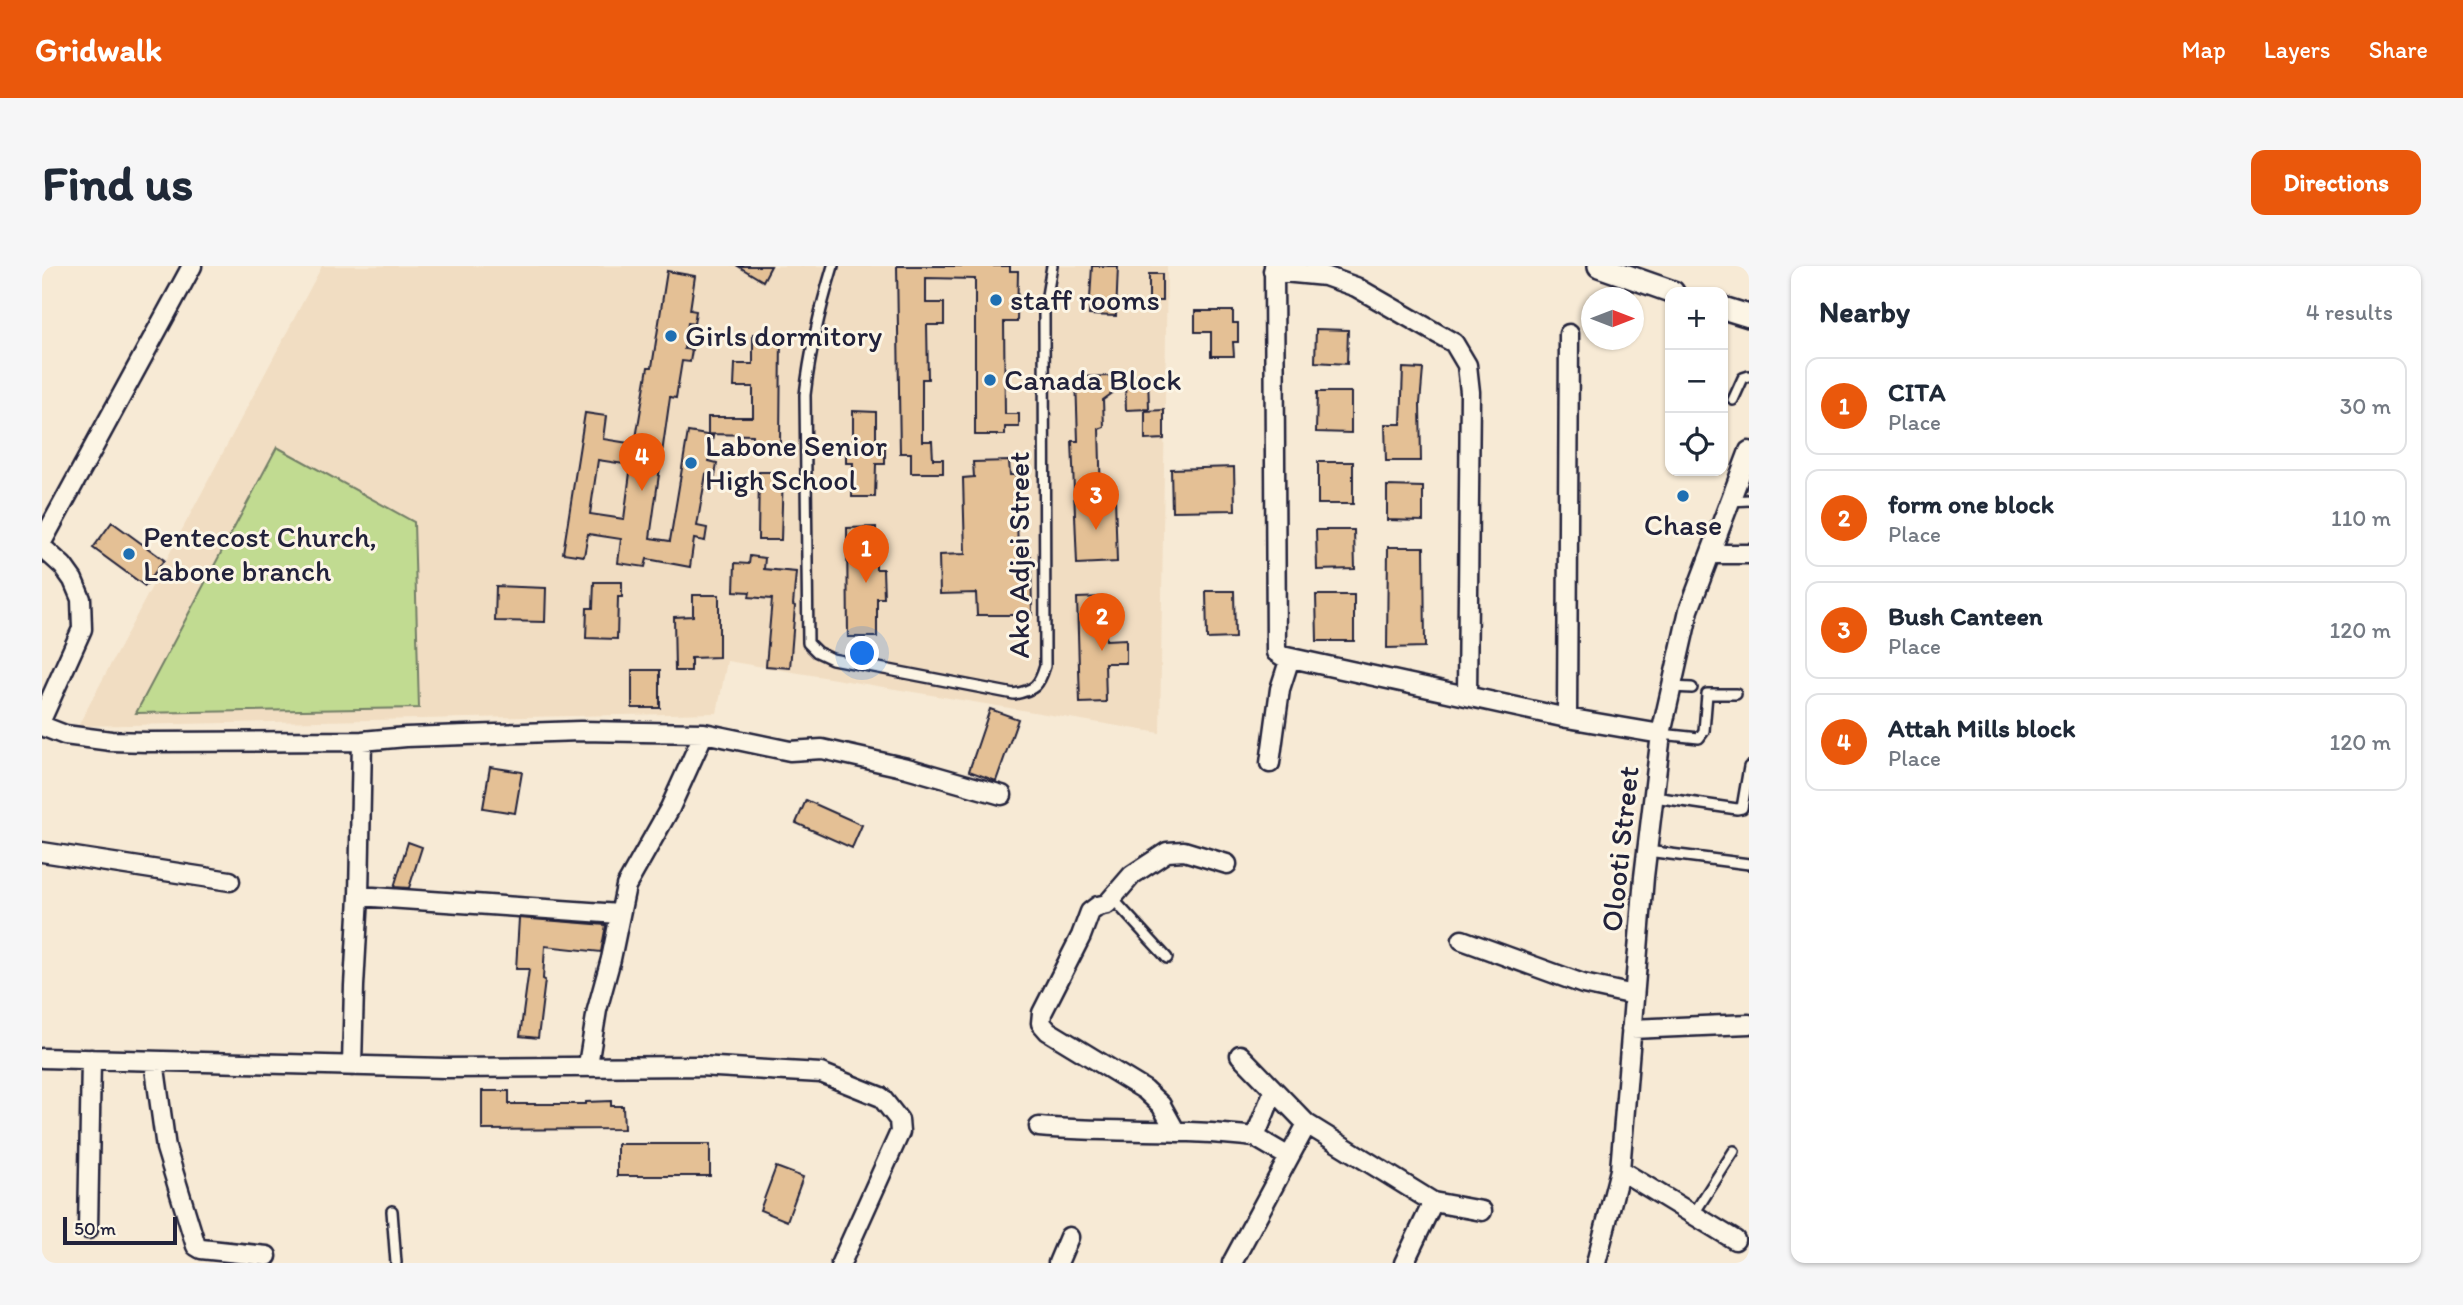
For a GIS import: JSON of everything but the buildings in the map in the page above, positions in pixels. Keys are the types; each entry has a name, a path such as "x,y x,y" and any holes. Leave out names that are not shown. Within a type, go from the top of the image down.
{"street":[{"path":"42,718 82,629 81,599 73,580 42,545 192,266"},
{"path":"1598,266 1624,270 1665,288"},
{"path":"1467,695 1470,392 1467,365 1454,343 1356,287 1325,276 1273,268 1276,652 1290,658 1567,718 1661,734"},
{"path":"1728,310 1749,316"},
{"path":"1567,718 1569,334"},
{"name":"Olooti Street","path":"1596,1263 1620,1170 1647,851 1661,734 1689,610 1749,451"},
{"path":"1711,554 1749,554"},
{"path":"1270,763 1280,689 1290,658"},
{"path":"42,726 65,735 111,741 362,741 580,730 704,733 790,751 822,749 907,768 1002,795"},
{"path":"588,1065 597,1010 611,959 625,886 670,808 704,733"},
{"path":"352,1066 362,741"},
{"path":"1175,1132 1161,1105 1145,1090 1048,1031 1041,1023 1042,1013 1081,936 1090,912 1113,899 1132,875 1167,852 1184,851 1227,864"},
{"path":"42,852 230,881"},
{"path":"359,896 619,914"},
{"path":"1462,940 1568,979 1634,995"},
{"path":"1631,1029 1749,1024"},
{"path":"1240,1055 1307,1124 1433,1202 1482,1211"},
{"path":"42,1058 445,1068 699,1066 821,1073 881,1097 899,1120 900,1132 845,1262"},
{"path":"88,1229 91,1059"},
{"path":"154,1061 162,1131 196,1246 201,1249 267,1256"},
{"path":"1255,1138 1274,1090"},
{"path":"1232,1263 1307,1124"},
{"path":"1039,1127 1255,1138 1289,1157"},
{"path":"1620,1170 1735,1240"},
{"path":"1404,1263 1433,1202"},
{"path":"1058,1263 1069,1237"}],"lane":[{"name":"Ako Adjei Street","path":"833,266 818,314 805,395 808,643 817,652 832,659 1014,694 1028,691 1040,683 1045,666 1044,313 1052,266"},
{"path":"1733,400 1743,378 1749,376"},
{"path":"1730,501 1749,500"},
{"path":"1671,687 1692,688"},
{"path":"1661,734 1695,738 1703,736 1707,694 1735,694"},
{"path":"1654,797 1742,808 1749,767"},
{"path":"1647,851 1749,864"},
{"path":"1113,899 1167,958"},
{"path":"1693,1215 1734,1151"},
{"path":"393,1211 396,1263"}],"shaded area":[{"name":"Labone Senior High School","path":"322,266 1167,266 1160,733 727,661 717,713 78,726"}],"green space":[{"path":"277,447 414,522 419,708 136,713"}],"place":[{"name":"staff rooms","path":"996,300"},
{"name":"Girls dormitory","path":"671,336"},
{"name":"Canada Block","path":"990,380"},
{"name":"Labone Senior High School","path":"691,463"},
{"name":"Attah Mills block","path":"642,491"},
{"name":"Chase","path":"1683,496"},
{"name":"Bush Canteen","path":"1096,530"},
{"name":"Pentecost Church, Labone branch","path":"129,554"},
{"name":"CITA","path":"866,583"},
{"name":"form one block","path":"1102,651"}]}
